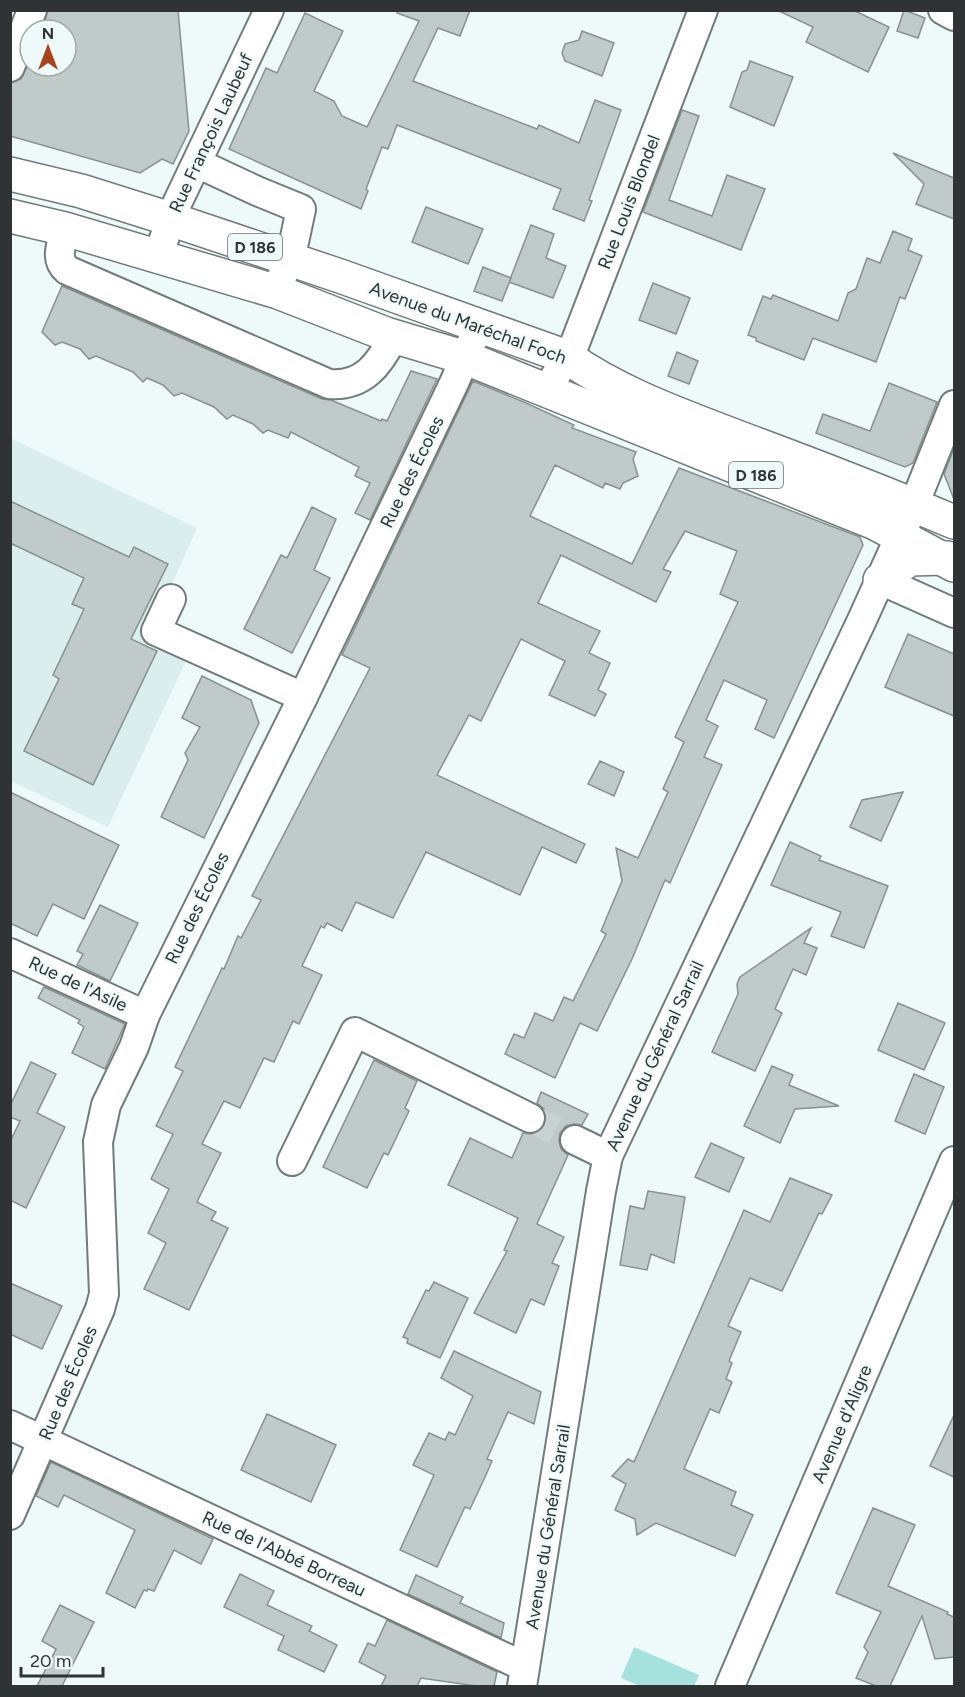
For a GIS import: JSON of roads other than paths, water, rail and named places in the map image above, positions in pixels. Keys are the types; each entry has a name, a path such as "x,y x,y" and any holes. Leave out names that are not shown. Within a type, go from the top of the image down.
{"main road":[{"name":"Avenue du Maréchal Foch","path":"10,174 81,191 170,219 288,258 567,357 594,376 658,407 954,522"},
{"name":"Avenue du Maréchal Foch","path":"10,216 65,229 278,292 393,337 466,357 870,520 949,560"},
{"name":"D 186","path":"880,580 910,560 949,560"}],"street":[{"path":"10,67 32,10"},
{"name":"Rue François Laubeuf","path":"158,256 170,219 269,10"},
{"name":"Rue Louis Blondel","path":"548,390 575,343 703,10"},
{"path":"943,10 954,16"},
{"path":"197,163 257,192 301,209 294,242 278,292"},
{"path":"65,229 59,257 61,265 67,270 329,384 342,385 357,380 375,368 393,337"},
{"name":"Rue des Écoles","path":"10,1515 100,1310 104,1294 98,1142 106,1105 134,1047 145,1015 303,697 466,357 479,325"},
{"path":"900,535 954,405"},
{"name":"Avenue du Général Sarrail","path":"524,1677 600,1191 608,1156 900,535"},
{"path":"880,580 954,613"},
{"path":"171,598 156,631 303,697"},
{"name":"Rue de l'Asile","path":"10,953 145,1015"},
{"path":"292,1161 356,1032 530,1118"},
{"path":"575,1140 608,1156"},
{"name":"Avenue d'Aligre","path":"730,1686 954,1161"},
{"name":"Rue de l'Abbé Borreau","path":"10,1425 524,1677"}],"tunnel":[{"path":"530,1118 575,1140"}]}
